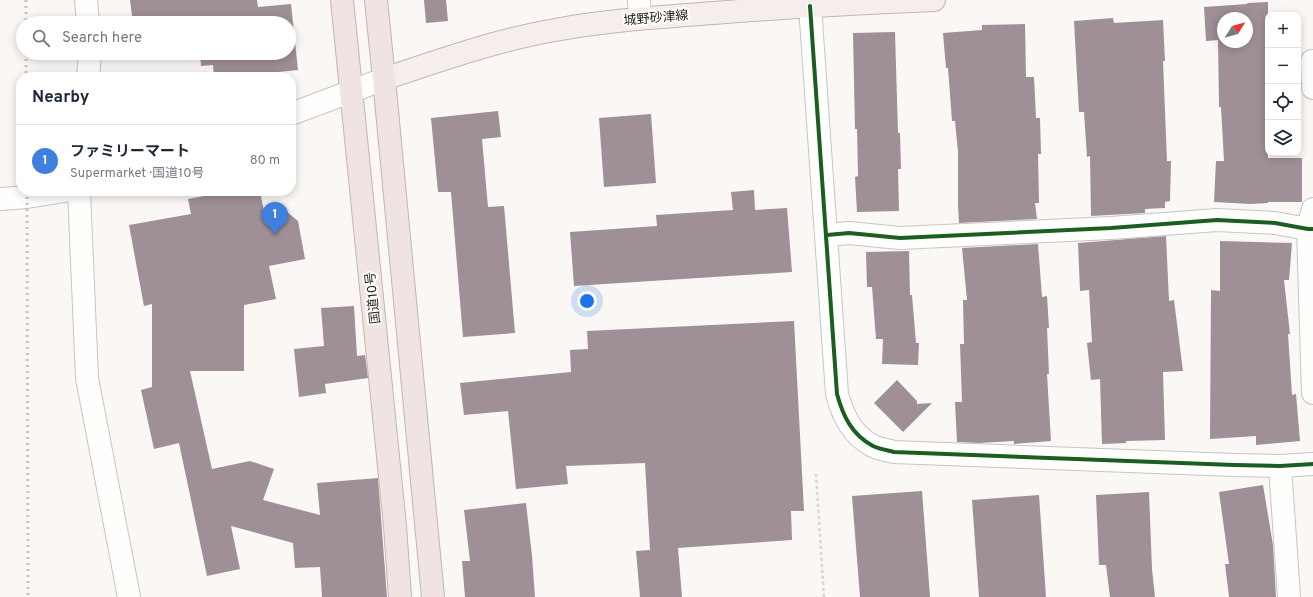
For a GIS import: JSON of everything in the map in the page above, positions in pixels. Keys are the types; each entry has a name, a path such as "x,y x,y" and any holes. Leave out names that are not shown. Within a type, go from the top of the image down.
{"highway":[{"name":"国道10号","path":"342,0 395,526 400,597"},
{"path":"376,0 433,597"}],"main road":[{"name":"城野砂津線","path":"384,79 478,48 518,37 594,23 640,9 810,6 934,0"}],"street":[{"path":"86,0 87,16"},
{"path":"810,6 837,394 841,411 848,423 859,436 874,446 894,452 1280,466 1313,464"},
{"path":"88,72 89,60"},
{"path":"1312,61 1313,88"},
{"path":"296,112 384,79"},
{"path":"0,199 32,196"},
{"path":"79,196 87,378 129,597"},
{"path":"827,235 848,233 900,238 1111,228 1217,220 1311,223 1313,393"},
{"path":"1280,466 1289,597"}],"path":[{"path":"816,474 824,597"}],"building":[{"path":"130,0 257,0 258,7 291,4 292,16 132,16"},
{"path":"424,0 446,0 448,21 426,23"},
{"path":"1268,2 1268,12 1265,12 1265,156 1268,156 1268,158 1302,158 1302,202 1268,202 1250,204 1214,202 1216,161 1224,161 1221,107 1219,107 1218,48 1253,48 1253,12 1217,12 1217,40 1206,41 1204,7"},
{"path":"1113,18 1114,23 1163,20 1167,161 1171,161 1170,201 1165,202 1165,208 1145,209 1145,213 1091,216 1090,156 1087,157 1084,112 1079,112 1074,21"},
{"path":"1025,24 1026,77 1034,77 1036,118 1040,118 1041,154 1038,154 1039,203 1035,203 1037,219 959,223 958,152 955,121 952,121 948,68 946,68 943,33 982,30 982,25"},
{"path":"895,32 898,133 900,133 901,169 898,169 899,211 857,212 855,177 858,176 857,129 855,129 853,33"},
{"path":"296,51 298,70 278,72 214,72 213,65 201,66 201,60 296,60"},
{"path":"498,111 501,137 482,139 488,207 504,206 515,333 463,337 451,192 438,192 431,118"},
{"path":"651,114 656,183 604,187 599,118"},
{"path":"754,190 755,210 787,208 792,272 574,286 570,232 657,226 656,215 733,210 731,192"},
{"path":"204,196 261,196 265,216 287,212 298,221 305,259 269,266 276,299 244,305 244,371 190,371 212,469 250,461 274,469 263,500 320,515 317,483 378,478 387,597 322,597 320,567 295,568 293,543 231,526 240,569 207,576 179,443 154,449 141,390 152,387 152,304 144,306 129,225 191,214 188,199"},
{"path":"1166,236 1169,301 1174,300 1183,371 1163,372 1165,440 1126,441 1126,443 1102,444 1100,379 1091,380 1087,343 1092,342 1089,290 1080,291 1078,243"},
{"path":"1220,241 1292,243 1289,280 1284,280 1290,334 1288,334 1292,395 1296,394 1300,441 1256,445 1256,436 1210,439 1211,290 1220,291"},
{"path":"1038,244 1042,297 1047,296 1049,374 1047,374 1051,441 1014,444 1014,441 979,443 957,442 955,402 962,402 960,344 964,344 963,300 967,300 962,248"},
{"path":"909,251 910,295 912,295 916,343 919,343 918,365 882,364 883,339 876,339 872,287 867,287 866,252"},
{"path":"354,306 357,356 365,355 368,378 325,384 326,393 299,397 294,349 324,346 321,308"},
{"path":"794,321 804,511 791,511 792,540 678,548 682,597 640,597 636,551 650,550 645,463 566,466 568,484 516,489 508,411 464,415 460,383 571,372 570,350 588,349 587,331"},
{"path":"897,380 917,401 917,404 932,403 903,432 874,403"},
{"path":"1263,485 1273,545 1276,597 1229,597 1225,564 1229,564 1219,492"},
{"path":"922,491 930,597 860,597 852,496"},
{"path":"1149,492 1152,569 1155,597 1110,597 1106,565 1099,565 1096,495"},
{"path":"1039,495 1046,597 979,597 972,500"},
{"path":"526,503 535,597 465,597 462,561 470,561 464,510"}],"railway":[{"path":"26,0 26,16"},
{"path":"26,60 26,72"},
{"path":"27,196 28,597"}],"cycle path":[{"path":"810,6 837,394 845,417 859,436 873,446 894,452 1234,465 1280,466 1313,464"},
{"path":"827,235 849,233 900,238 1111,228 1217,220 1275,223 1313,229"}],"place":[{"name":"ファミリーマート","path":"275,235"}]}
